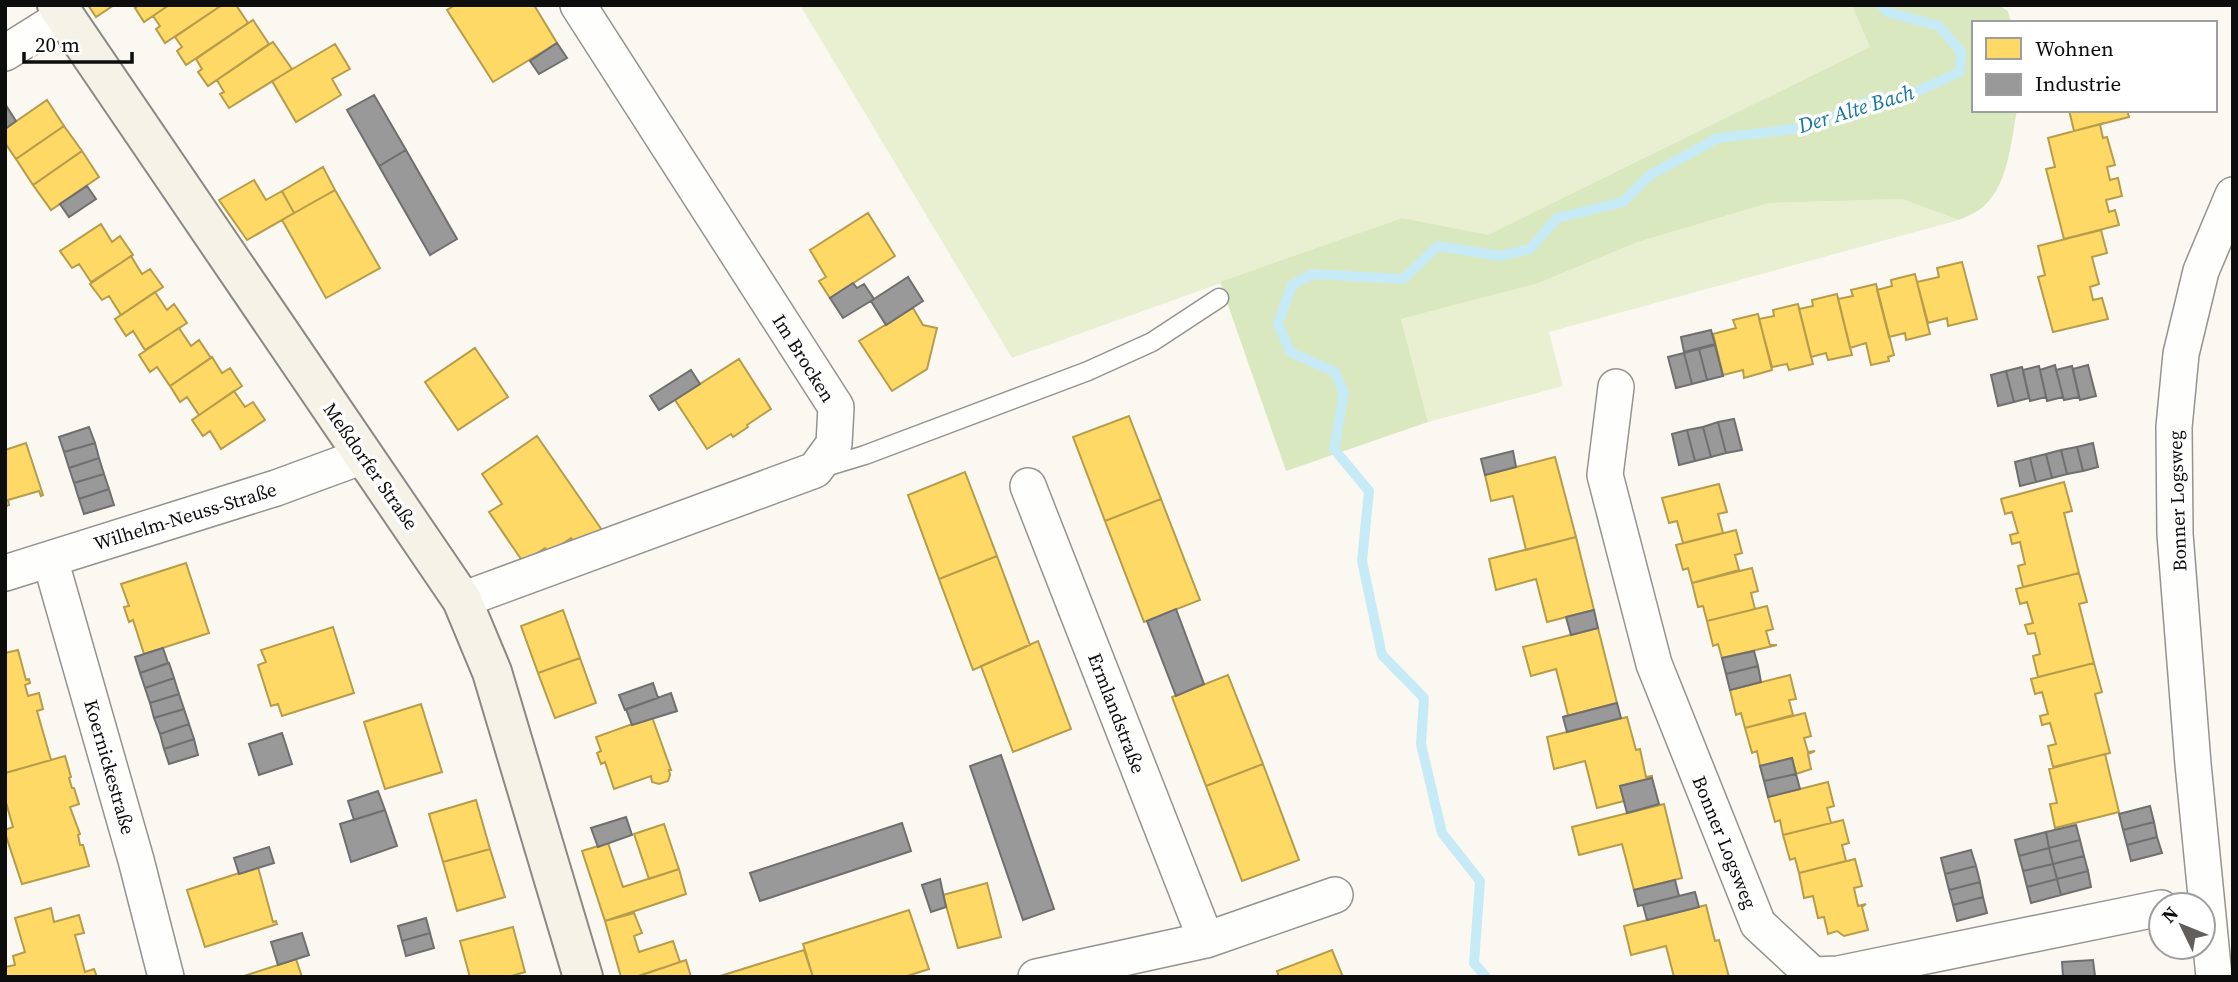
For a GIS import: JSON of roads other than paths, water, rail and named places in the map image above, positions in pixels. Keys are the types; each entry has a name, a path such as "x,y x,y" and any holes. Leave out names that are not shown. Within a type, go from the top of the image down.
{"street":[{"name":"Im Brocken","path":"578,5 835,407 834,444 815,470"},
{"path":"5,53 60,11"},
{"name":"Meßdorfer Straße","path":"60,11 462,600 492,672 583,977"},
{"name":"Bonner Logsweg","path":"2190,891 2175,534 2174,427 2181,354 2201,271 2233,195"},
{"name":"Bonner Logsweg","path":"1616,387 1605,475 1654,664 1758,923 1814,975 1838,974 2147,911"},
{"name":"Wilhelm-Neuss-Straße","path":"5,573 276,488 363,456"},
{"path":"462,600 815,470"},
{"name":"Ermlandstraße","path":"1028,486 1206,940"},
{"name":"Koernickestraße","path":"50,559 136,860 166,977"},
{"path":"1036,977 1206,940 1335,895"}],"lane":[{"path":"815,470 865,455 1088,371 1152,342 1219,298"}],"waterway":[{"name":"Der Alte Bach","path":"1486,977 1474,963 1480,881 1442,833 1421,744 1424,698 1382,655 1362,561 1369,491 1334,449 1344,393 1335,372 1290,352 1278,323 1292,285 1312,274 1403,279 1438,246 1500,256 1530,249 1557,218 1623,202 1650,175 1718,138 1811,127 1859,104 1909,95 1960,72 1961,52 1939,26 1887,12 1881,5"}]}
